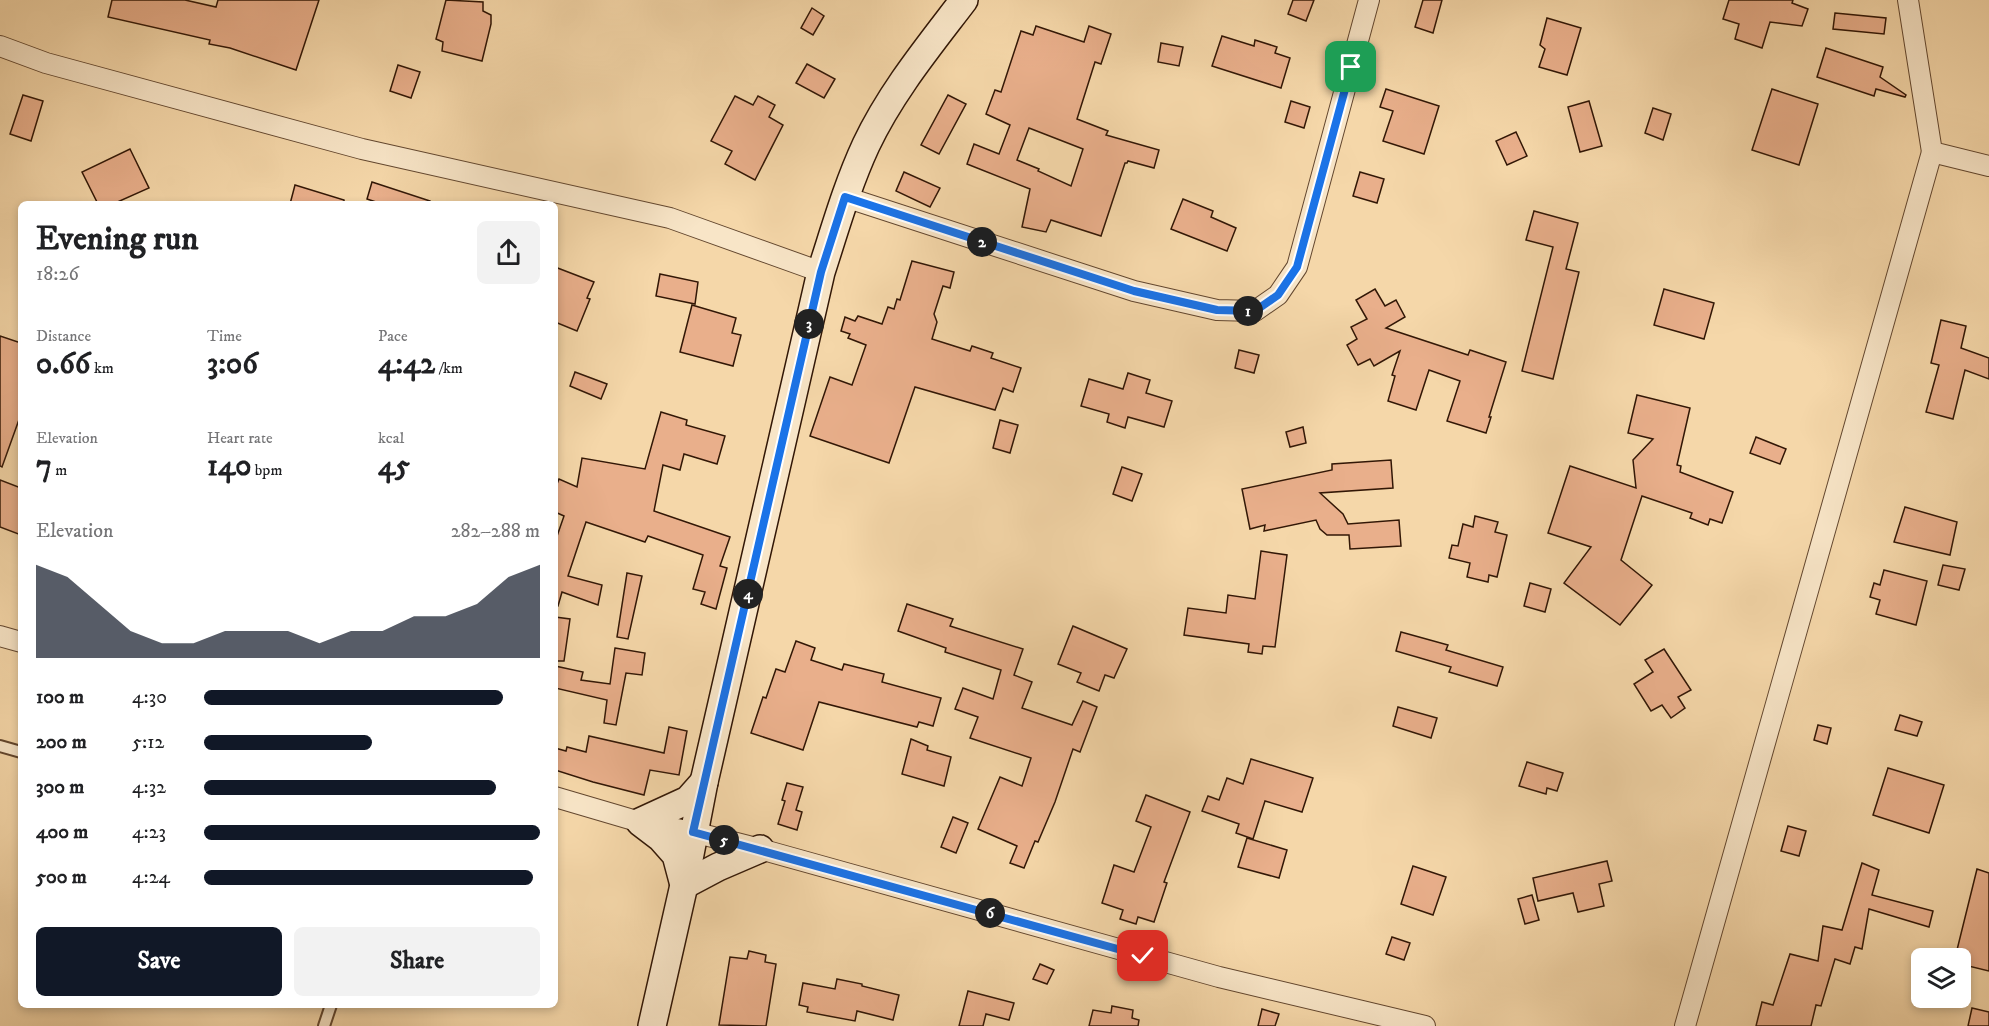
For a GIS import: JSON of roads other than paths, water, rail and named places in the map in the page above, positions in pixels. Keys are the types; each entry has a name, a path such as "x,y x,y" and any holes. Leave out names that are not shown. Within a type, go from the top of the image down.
{"main road":[{"path":"652,1026 684,885 704,782 821,272 845,197 866,145 897,90 964,0"},
{"path":"684,885 675,855 661,838 640,822 688,800 704,782"},
{"path":"684,885 760,849"}],"street":[{"path":"845,197 1134,291 1217,310 1255,311 1278,295 1297,267 1369,0"},
{"path":"1685,1026 1932,152 1908,0"},
{"path":"0,46 46,63 362,149 670,218 821,272"},
{"path":"1932,152 1989,166"},
{"path":"0,636 18,641"},
{"path":"558,798 640,822 693,832 760,849 1220,977 1425,1026"}],"lane":[{"path":"0,746 18,751"},
{"path":"324,1026 330,1008"}]}
